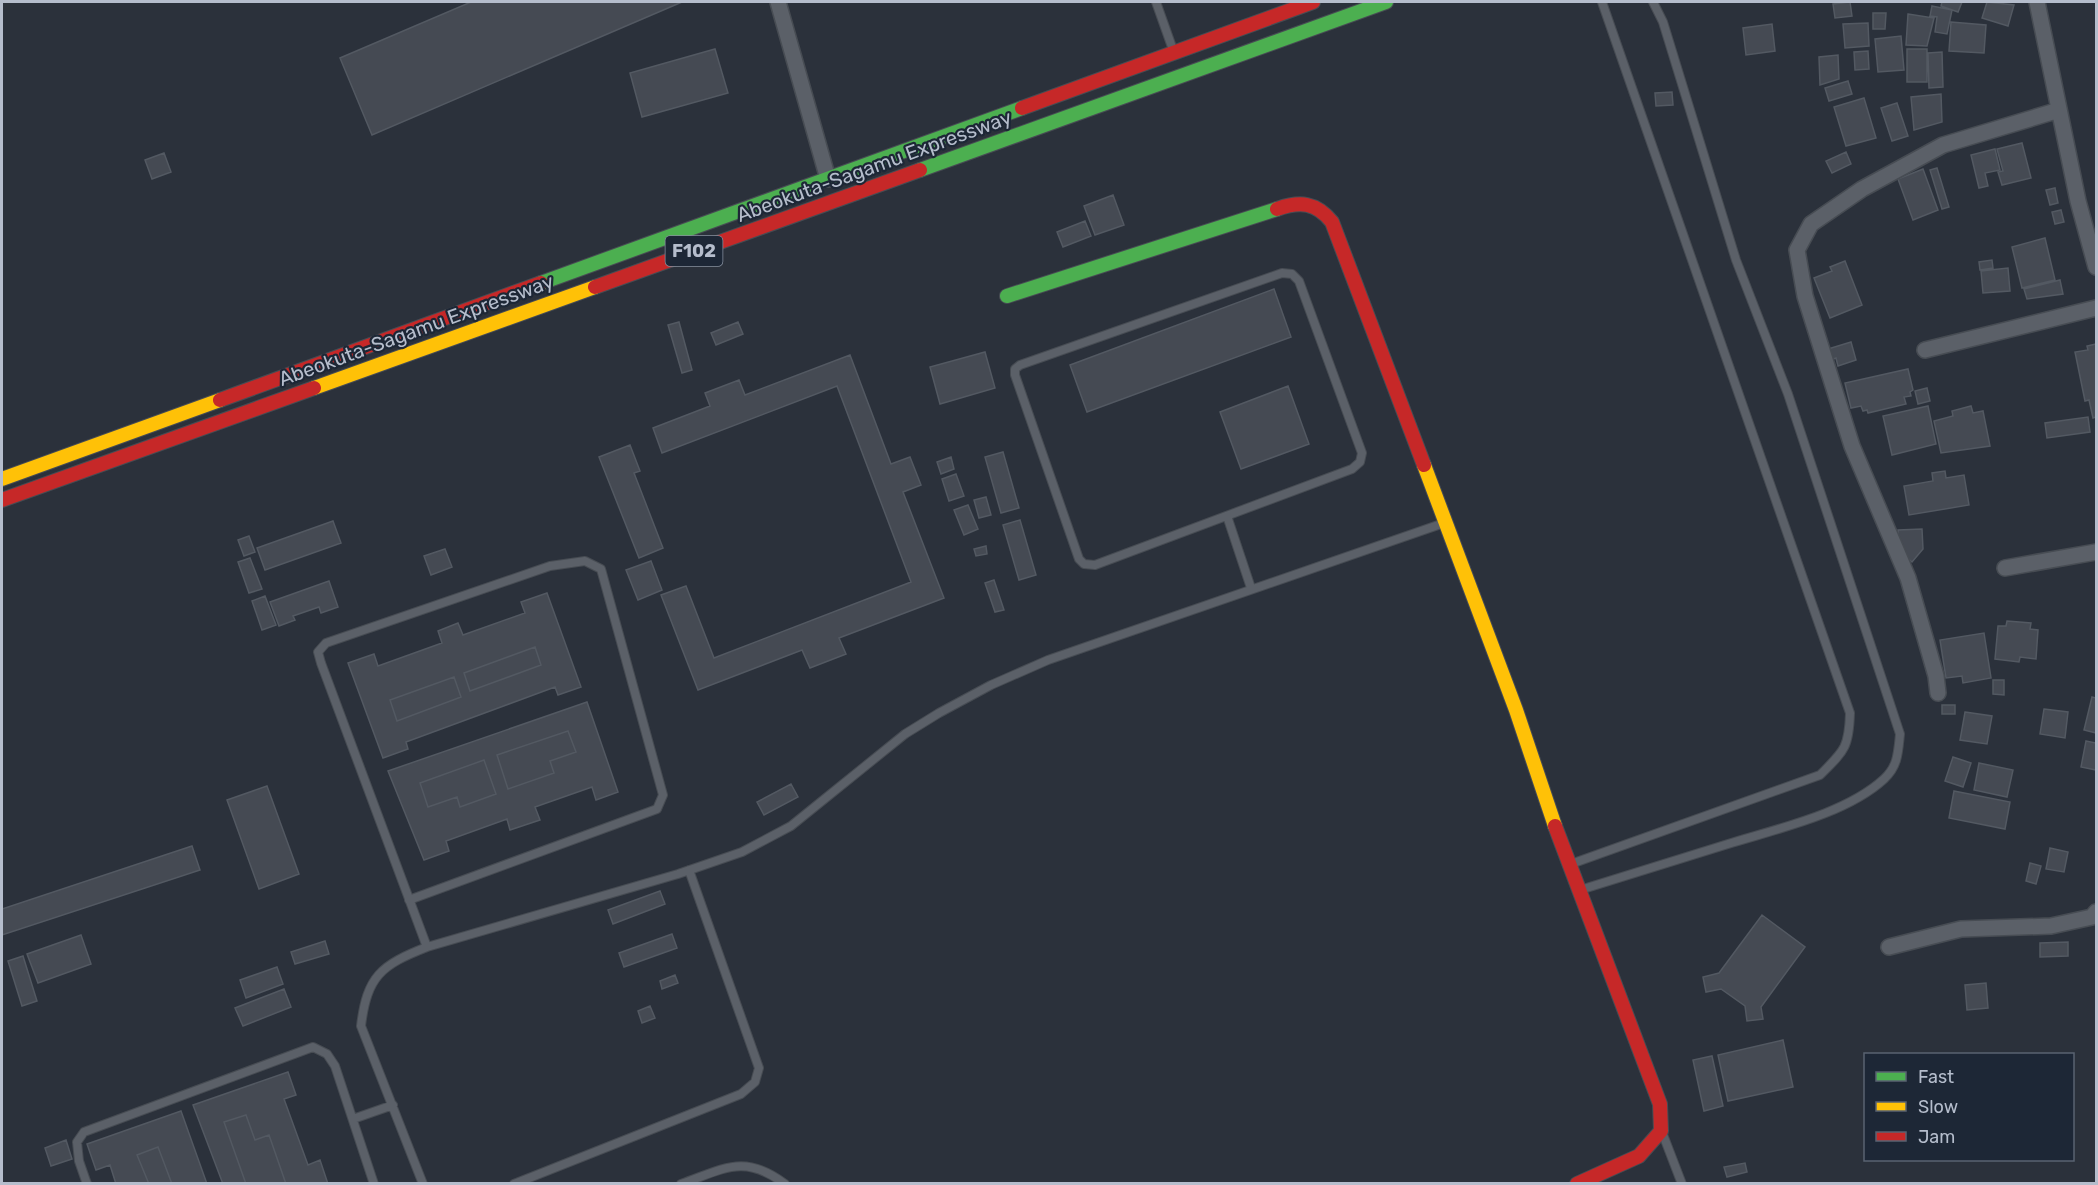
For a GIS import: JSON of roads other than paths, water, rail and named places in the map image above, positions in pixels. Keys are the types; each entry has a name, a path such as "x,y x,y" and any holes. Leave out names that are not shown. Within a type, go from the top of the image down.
{"main road":[{"name":"Abeokuta-Sagamu Expressway","path":"2,479 1173,51 1313,2"},
{"name":"Abeokuta-Sagamu Expressway","path":"2,500 1386,2"},
{"path":"1007,296 1295,202 1309,203 1322,209 1332,222 1516,710 1578,891 1660,1104 1661,1131 1639,1156 1577,1184"}],"street":[{"path":"778,2 828,179"},
{"path":"2037,2 2078,201 2097,267"},
{"path":"1938,693 1936,676 1908,578 1852,446 1805,296 1797,250 1811,224 1862,189 1943,145 2059,110"},
{"path":"1925,350 2097,308"},
{"path":"2005,568 2097,552"},
{"path":"1889,947 1961,929 2052,926 2092,916 2097,912"}],"lane":[{"path":"1156,2 1173,51"},
{"path":"1568,864 1820,774 1841,755 1850,739 1850,713 1602,2"},
{"path":"1578,891 1795,823 1833,808 1867,792 1885,779 1898,762 1900,734 1788,394 1736,260 1663,22 1653,2"},
{"path":"1282,273 1292,274 1299,281 1362,453 1360,462 1352,470 1227,516 1095,565 1084,564 1079,559 1015,375 1015,369 1020,365 1282,273"},
{"path":"1227,516 1251,588"},
{"path":"423,1184 361,1026 363,1009 372,981 395,960 427,947 689,870 742,852 791,826 905,735 991,685 1048,660 1446,522"},
{"path":"409,900 657,809 663,795 601,569 585,561 550,566 326,643 318,652 409,900 427,947"},
{"path":"514,1184 741,1094 754,1082 759,1068 689,870"},
{"path":"87,1184 79,1161 77,1142 84,1132 313,1047 327,1054 335,1066 374,1184"},
{"path":"353,1119 393,1105"},
{"path":"1661,1131 1682,1184"},
{"path":"681,1184 729,1167 748,1164 768,1171 785,1184"}]}
